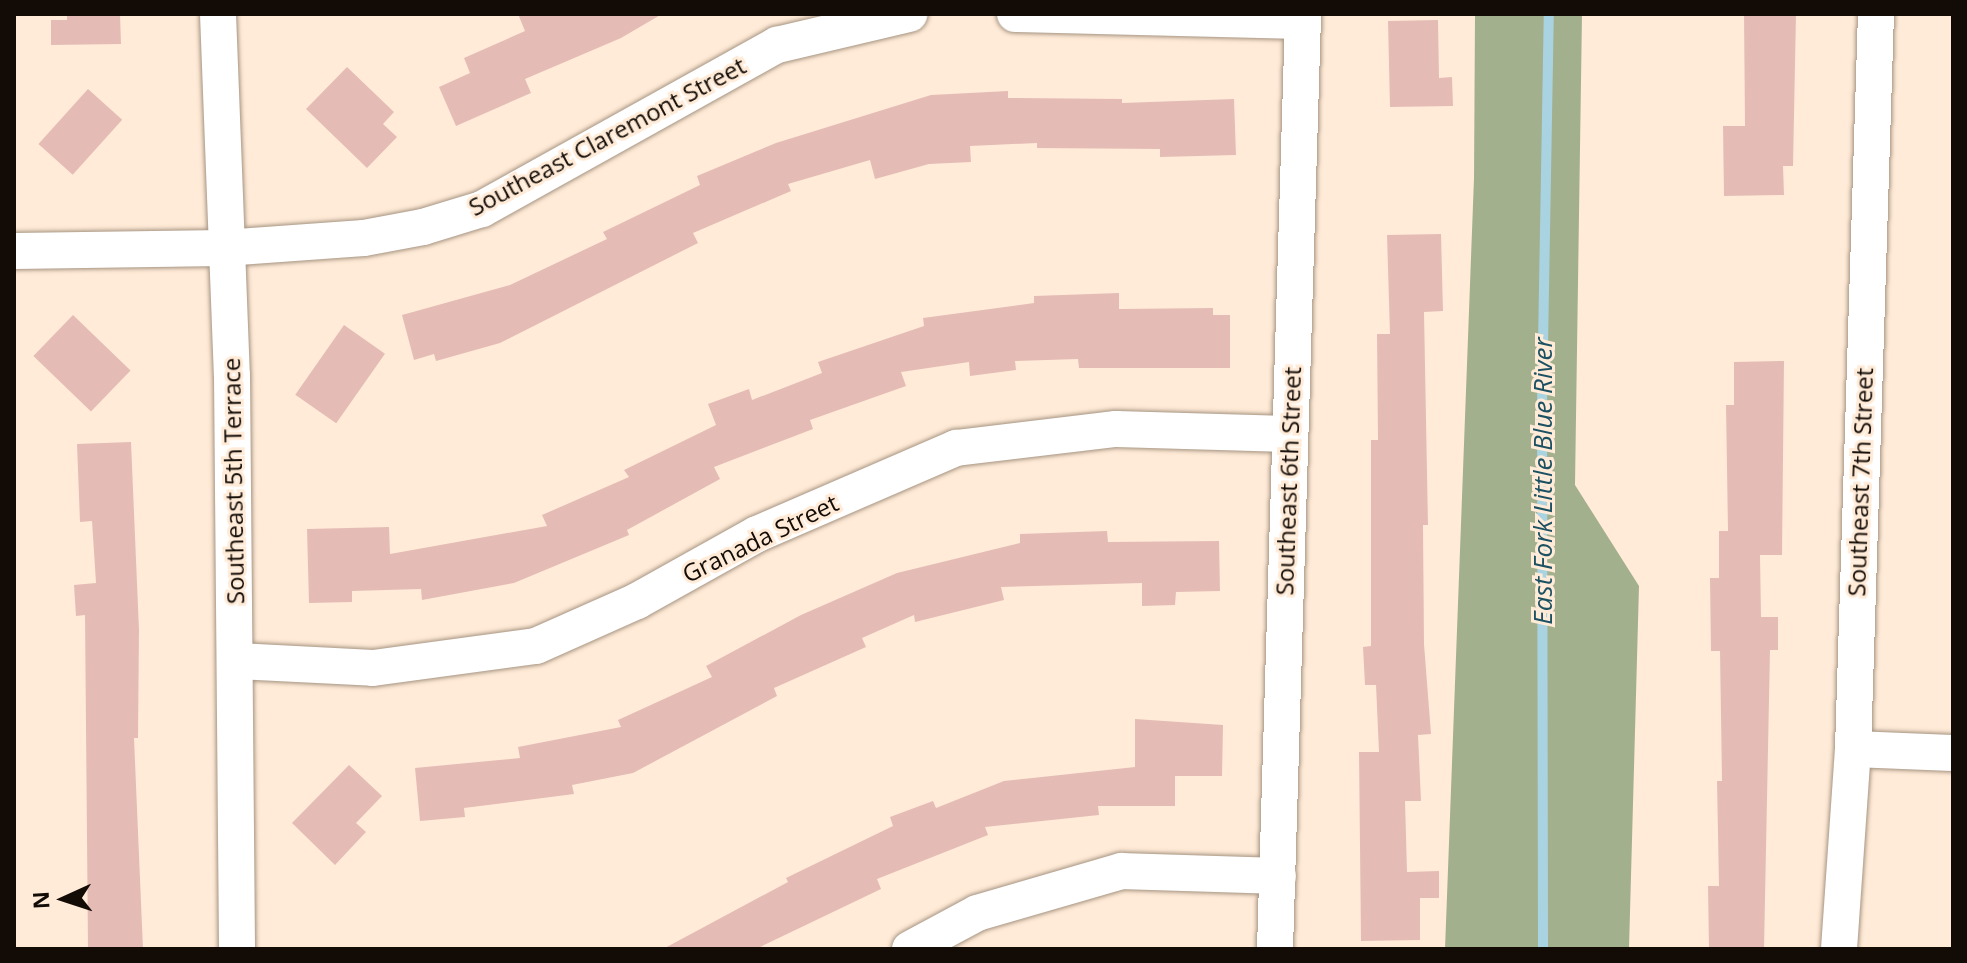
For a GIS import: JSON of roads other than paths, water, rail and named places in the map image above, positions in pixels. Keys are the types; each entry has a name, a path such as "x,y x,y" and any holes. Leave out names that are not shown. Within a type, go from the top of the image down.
{"street":[{"name":"Southeast 5th Terrace","path":"218,14 237,661 237,949"},
{"name":"Southeast Claremont Street","path":"14,251 224,248 364,238 482,209 777,45 909,14"},
{"path":"1015,14 1303,17"},
{"name":"Southeast 7th Street","path":"1839,949 1853,749 1876,14"},
{"name":"Southeast 6th Street","path":"1275,949 1288,434 1303,17"},
{"name":"Granada Street","path":"237,661 373,668 536,646 637,601 757,534 956,448 1116,429 1288,434"},
{"path":"1853,749 1953,753"},
{"path":"910,949 977,913 1122,871 1278,876"}],"waterway":[{"name":"East Fork Little Blue River","path":"1543,949 1542,403 1549,14"}]}
